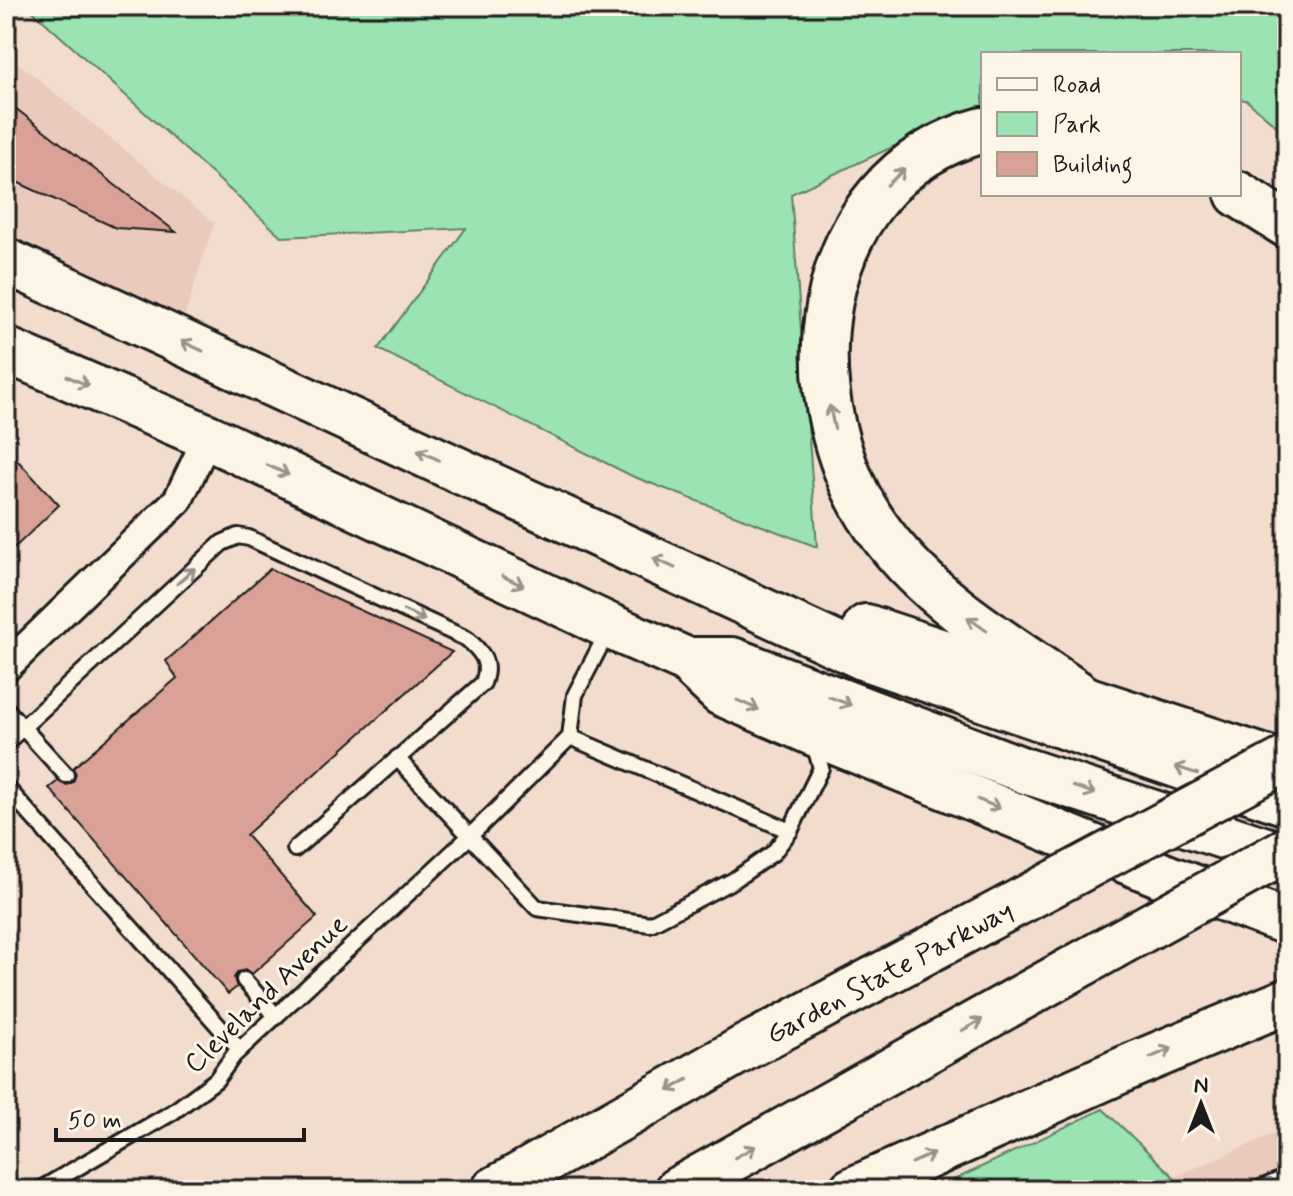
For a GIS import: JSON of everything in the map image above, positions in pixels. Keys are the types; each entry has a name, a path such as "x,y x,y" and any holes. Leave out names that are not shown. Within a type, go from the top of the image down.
{"highway":[{"path":"981,131 933,150 903,169 878,194 857,223 843,252 829,315 826,368 829,409 840,453 859,496 883,536 913,570 945,600 1087,700"},
{"path":"1241,196 1287,225"},
{"path":"6,261 865,658 1280,775"},
{"path":"6,350 208,437 686,660 721,693 1171,879 1287,922"},
{"path":"735,596 879,630 1087,700 1280,775"},
{"path":"686,660 732,660 1023,770 1287,857"},
{"path":"1280,775 1287,740"},
{"name":"Garden State Parkway","path":"494,1190 746,1047 1021,901 1280,775"},
{"path":"677,1190 1287,850"},
{"path":"852,1190 1138,1063 1287,1001"}],"street":[{"path":"6,667 178,500 208,437"}],"lane":[{"path":"6,743 222,543 238,536 249,538 467,639 486,662 483,683 295,849"},
{"path":"611,627 575,695 570,737 790,831"},
{"path":"6,709 66,775"},
{"path":"397,758 537,908 650,924 734,880 773,853 790,831 821,768 811,732"},
{"name":"Cleveland Avenue","path":"39,1190 173,1112 216,1080 239,1049 469,837 570,737"},
{"path":"6,787 239,1049"},
{"path":"244,980 276,1016"},
{"path":"1256,1190 1287,1177"}],"shaded area":[{"path":"6,53 214,223 184,318 6,234"},
{"path":"1287,1128 1287,1190 1145,1190 1174,1177"}],"green space":[{"path":"27,6 1287,6 1287,135 1246,100 1241,99 1241,52 981,52 981,106 791,194 817,547 632,476 378,349 466,228 282,237"},
{"path":"1103,1109 1174,1177 1145,1190 933,1190"}],"building":[{"path":"6,101 176,232 116,228 6,177"},
{"path":"6,448 59,505 6,556"},
{"path":"270,569 452,652 246,835 317,917 252,974 246,970 238,972 234,978 237,987 228,994 49,788 58,781 67,785 73,782 76,774 73,768 177,678 166,661"}]}
